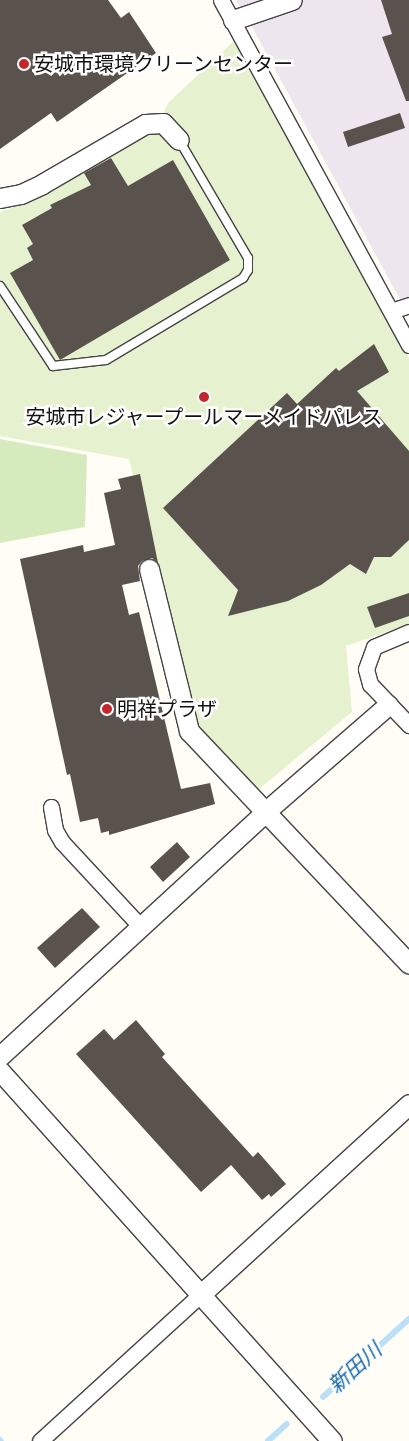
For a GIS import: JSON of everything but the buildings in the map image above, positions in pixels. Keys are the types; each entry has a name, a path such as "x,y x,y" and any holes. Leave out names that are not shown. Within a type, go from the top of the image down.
{"street":[{"path":"221,0 409,345"},
{"path":"233,20 292,0"},
{"path":"0,198 21,194 42,184 145,124 163,123 179,140"},
{"path":"391,311 409,305"},
{"path":"149,569 190,731 264,812 409,964"},
{"path":"409,632 381,642 368,656 367,677 388,705 409,725"},
{"path":"0,1056 264,812 388,705"},
{"path":"51,807 56,830 62,842 140,926"},
{"path":"0,1071 332,1441"},
{"path":"40,1441 409,1104"}],"lane":[{"path":"0,286 53,366 106,360 243,278 248,270 248,258 179,140"}],"shaded area":[{"path":"236,0 409,0 409,316 253,29"}],"green space":[{"name":"安城市レジャープールマーメイドパレス","path":"235,40 409,358 409,624 346,646 352,712 258,790 194,723 129,459 0,436 0,212 38,198 156,130 168,103"},
{"path":"0,439 87,455 85,527 0,543"}],"waterway":[{"name":"新田川","path":"323,1397 409,1319"},
{"name":"新田川","path":"268,1441 287,1424"}],"place":[{"name":"安城市環境クリーンセンター","path":"24,64"},
{"name":"安城市レジャープールマーメイドパレス","path":"204,397"},
{"name":"明祥プラザ","path":"107,709"}]}
